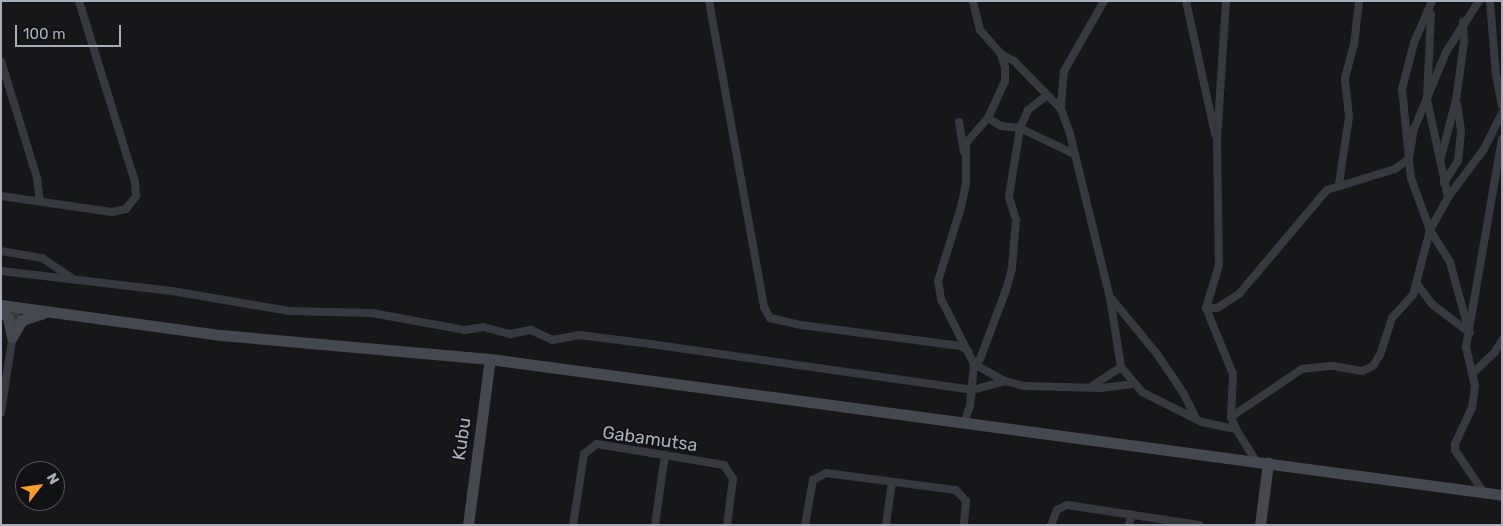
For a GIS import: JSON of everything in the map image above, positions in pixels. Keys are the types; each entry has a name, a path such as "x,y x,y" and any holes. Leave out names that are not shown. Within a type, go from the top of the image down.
{"main road":[{"path":"12,337 1,306 221,335 490,359 1502,495"},
{"path":"12,337 25,318 52,312"},
{"path":"465,356 477,362 487,385"},
{"name":"Kubu","path":"468,525 490,359"},
{"path":"1260,525 1268,463"}],"street":[{"path":"1,196 112,212 126,209 136,196 135,182 79,1"},
{"path":"709,1 764,307 770,318 801,325 944,344 968,351"},
{"path":"973,1 980,30 1001,54 1023,69 1046,96 1061,109"},
{"path":"1104,1 1064,70 1061,109 1110,298 1121,367 1133,384 1142,392 1196,419 1236,430"},
{"path":"1186,1 1217,141"},
{"path":"1226,1 1217,141 1219,265 1206,308 1233,374 1231,417 1236,430 1256,461"},
{"path":"1338,184 1349,117 1345,78 1354,45 1359,1"},
{"path":"1206,308 1217,308 1239,294 1284,245 1319,198 1338,184 1395,169 1409,159 1414,129 1427,99 1463,22 1479,1"},
{"path":"1490,1 1496,76 1502,105"},
{"path":"1432,2 1427,99 1439,163 1448,197"},
{"path":"1432,2 1414,43 1402,89 1411,178 1430,230 1450,262 1470,333"},
{"path":"1439,163 1456,100 1464,42 1463,22"},
{"path":"964,152 966,143 988,118 1005,81 1001,54"},
{"path":"1,61 37,178 40,201"},
{"path":"974,364 983,352 1012,268 1016,220 1009,197 1020,128 1028,110 1046,96"},
{"path":"1444,183 1458,161 1461,131 1456,100"},
{"path":"1231,417 1302,369 1333,366 1362,371 1373,366 1382,350 1392,318 1413,295 1418,284 1430,230 1448,197 1484,150 1502,113"},
{"path":"988,118 1001,126 1020,128 1074,154"},
{"path":"959,122 964,152 966,184 962,207 938,281 940,298 974,364 972,390 964,423"},
{"path":"1484,493 1455,450 1472,408 1475,386 1466,347 1470,333 1502,139"},
{"path":"1,251 46,260 74,280"},
{"path":"42,276 46,260"},
{"path":"1,271 172,291 289,311 372,313 464,330 483,327 510,334 531,330 552,340 579,335 972,390 1005,381"},
{"path":"1418,284 1433,305 1470,333"},
{"path":"1110,298 1157,354 1184,394 1196,419"},
{"path":"1,413 17,307"},
{"path":"1472,374 1495,352 1502,340"},
{"path":"974,364 1005,381 1051,388 1133,384"},
{"path":"1092,386 1121,367"},
{"name":"Gabamutsa","path":"574,525 584,454 588,448 597,444 724,465 730,470 733,479 727,525"},
{"path":"655,525 665,455"},
{"path":"805,525 812,480 818,475 826,473 961,492 966,501 964,525"},
{"path":"886,525 892,482"},
{"path":"1051,525 1057,510 1067,505 1199,525"},
{"path":"1129,525 1131,514"}]}
